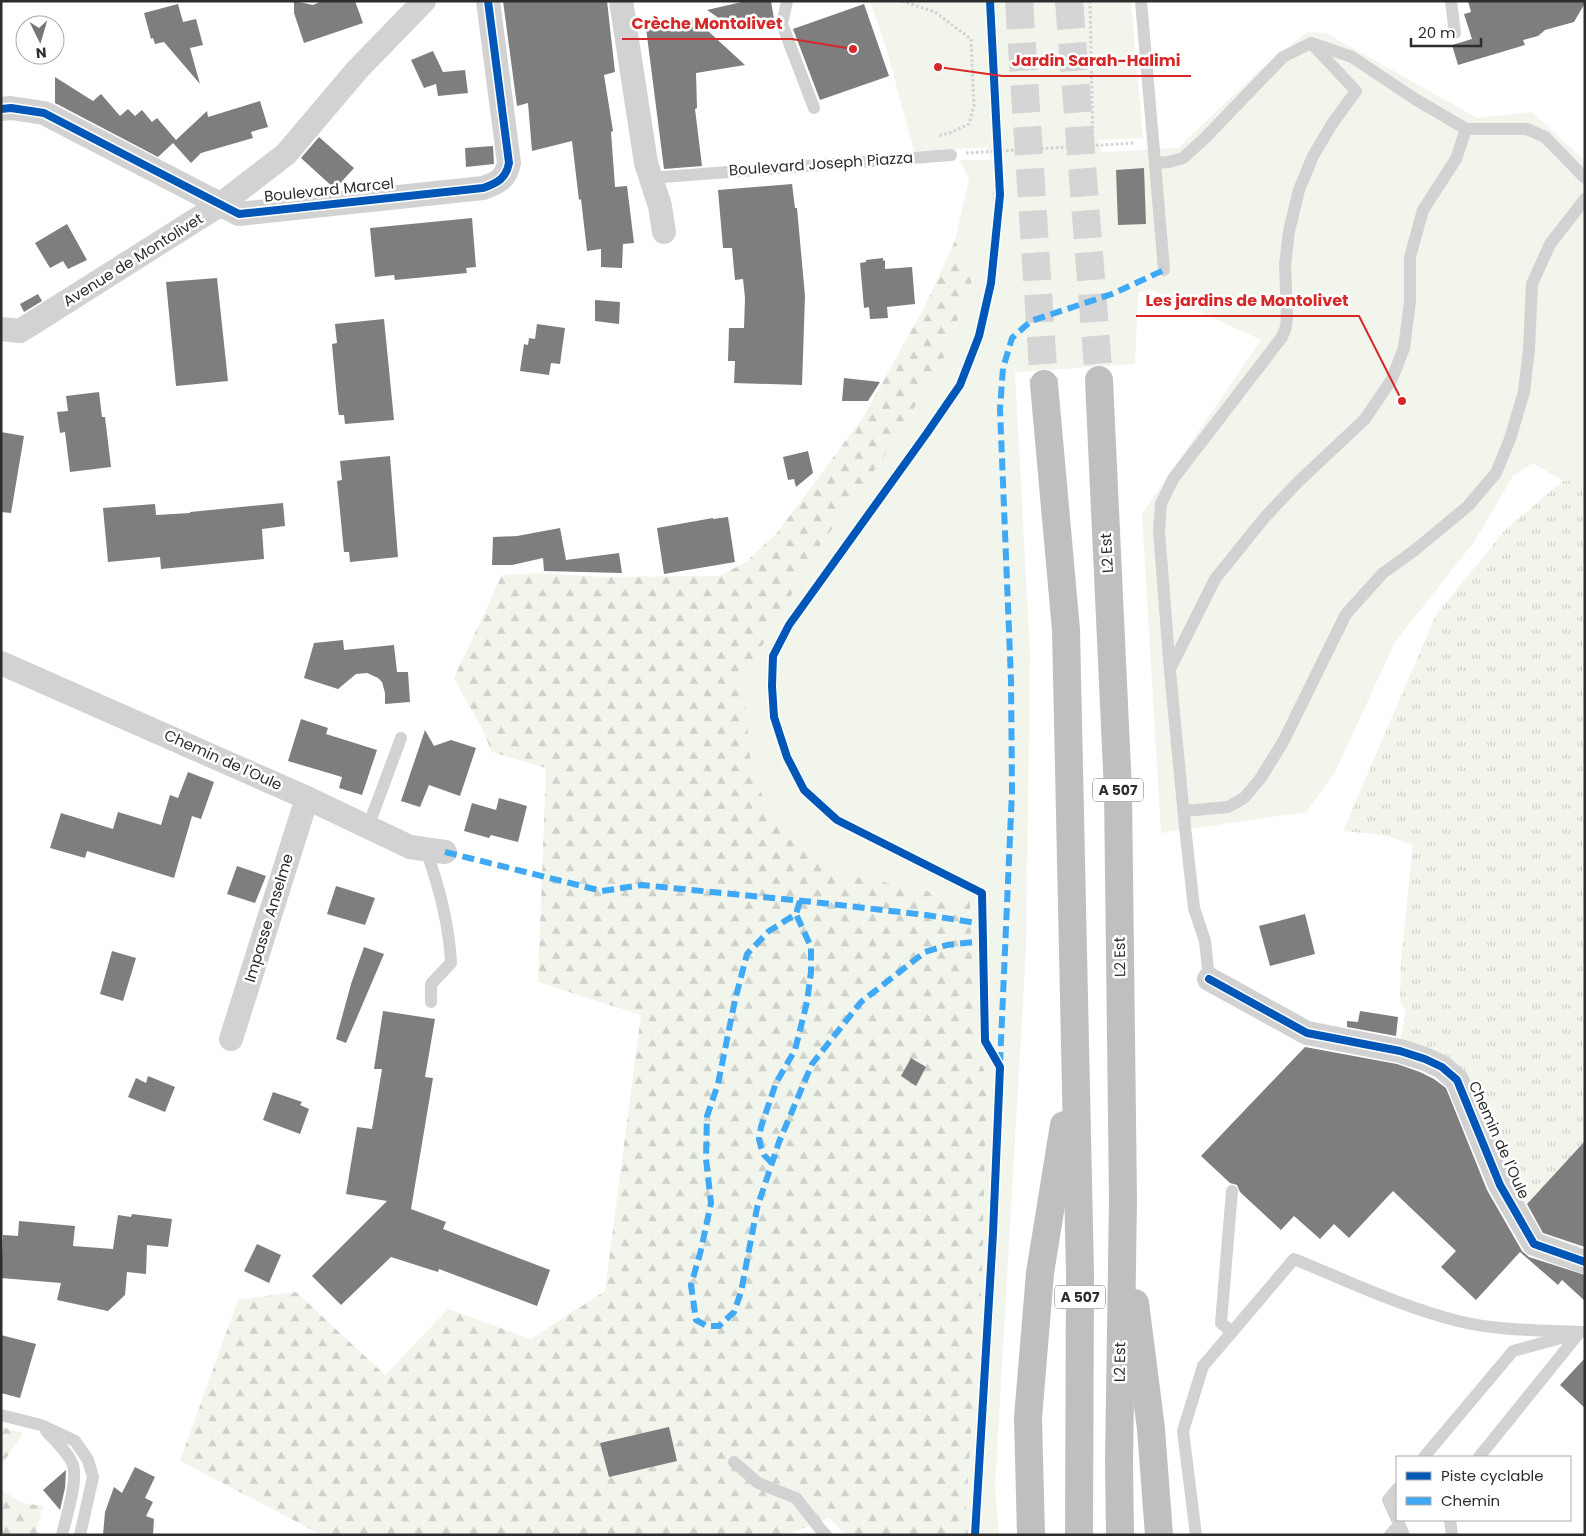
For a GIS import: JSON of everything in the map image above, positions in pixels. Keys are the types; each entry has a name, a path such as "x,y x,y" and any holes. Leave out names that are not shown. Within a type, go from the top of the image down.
{"highway":[{"name":"L2 Est","path":"1099,380 1118,791 1122,1200 1120,1535"},
{"name":"A 507","path":"1044,384 1066,630 1080,1274 1079,1535"},
{"path":"1031,1535 1028,1418 1040,1273 1075,1059"},
{"path":"1122,1200 1151,1429 1159,1535"}],"street":[{"name":"Avenue de Montolivet","path":"1,329 20,331 221,204 293,148 357,70 424,1"},
{"name":"Boulevard Marcel","path":"1,109 11,108 44,113 239,214 483,188 497,183 504,178 508,171 509,163 488,1"},
{"path":"621,1 646,163 660,206 664,232"},
{"name":"Chemin de l'Oule","path":"1,663 307,798 410,848 435,851"},
{"name":"Impasse Anselme","path":"231,1039 307,798"},
{"name":"Chemin de l'Oule","path":"1209,979 1307,1033 1400,1052 1442,1066 1457,1080 1500,1185 1534,1244 1585,1262"}],"lane":[{"path":"787,1 782,24 814,108"},
{"path":"1141,1 1164,270"},
{"path":"1451,1 1455,33"},
{"path":"1155,163 1183,158 1205,138 1283,57 1311,43 1352,57 1415,100 1466,128 1527,129 1545,137 1585,178"},
{"path":"1209,979 1205,941 1194,908 1184,811 1159,531 1161,504 1173,479 1282,337 1286,327 1284,265 1289,230 1299,190 1313,156 1332,124 1356,91 1311,43"},
{"path":"1170,671 1215,579 1265,518 1297,483 1365,420 1392,379 1404,348 1410,301 1410,257 1422,210 1456,159 1466,128"},
{"name":"Boulevard Joseph Piazza","path":"650,178 951,154"},
{"path":"1184,811 1228,807 1244,798 1260,779 1283,742 1346,614 1383,573 1415,550 1468,506 1496,473 1510,439 1524,392 1530,349 1532,284 1550,244 1585,199"},
{"path":"368,827 400,738"},
{"path":"431,1002 431,984 451,963 450,938 437,879 435,851"},
{"path":"1232,1191 1221,1323 1232,1332"},
{"path":"1196,1535 1183,1430 1203,1366 1294,1260 1414,1307 1459,1321 1512,1329 1582,1332"},
{"path":"1425,1456 1513,1351 1582,1332"},
{"path":"1480,1456 1582,1332"},
{"path":"1,1415 41,1425 76,1441 88,1460 93,1477 80,1535"},
{"path":"41,1425 64,1450 73,1464 74,1478 62,1535"},
{"path":"734,1462 758,1483 796,1498 826,1535"},
{"path":"1396,1490 1388,1500 1396,1517"},
{"path":"1450,1521 1452,1535"},
{"path":"1390,1535 1402,1530"}],"path":[{"path":"902,1 935,12 971,39 974,106 969,124 950,133 933,137 934,156"},
{"path":"975,1535 993,1233 1000,1067 985,1042 982,893 837,820 804,790 787,757 774,717 772,686 774,656 789,625 960,385 979,336 991,284 1000,195 990,1"},
{"path":"1090,1 1094,146"},
{"path":"951,154 1153,142"},
{"path":"999,211 994,195 1000,176"}],"green space":[{"path":"870,1 1131,1 1143,138 1099,140 1101,152 1178,148 1261,69 1307,32 1326,33 1477,118 1532,112 1585,161 1585,479 1563,481 1533,463 1513,476 1474,542 1395,642 1335,772 1306,812 1161,833 1142,514 1261,340 1150,289 1138,293 1135,364 1015,372 1030,654 1026,949 995,1487 999,1535 968,1535 966,1509 982,1282 987,1077 976,1051 970,900 836,872 769,812 751,768 743,679 817,550 880,463 941,365 973,279 955,241 969,179 960,160 991,160 987,147 914,151 886,47"},
{"path":"955,241 973,278 941,365 880,463 817,550 836,872 970,900 976,1051 987,1077 982,1282 966,1509 968,1535 846,1535 829,1518 786,1535 322,1535 180,1461 238,1300 296,1292 385,1375 448,1309 531,1339 605,1291 641,1015 538,982 546,768 492,752 481,726 454,678 502,575 541,573 603,577 719,576 746,562 777,533 864,416 925,306"},
{"path":"1585,479 1585,1141 1521,1210 1464,1073 1400,1043 1406,1012 1400,1001 1401,958 1413,845 1385,835 1343,831 1436,615 1506,529 1563,481"},
{"path":"1,1427 23,1433 1,1466"},
{"path":"1,1490 23,1503 43,1506 36,1531 42,1535 1,1535"}],"building":[{"path":"294,1 313,5 322,1 355,1 363,23 304,43 294,13"},
{"path":"503,1 607,1 615,72 604,75 613,131 611,132 615,187 627,186 634,243 623,244 622,268 601,267 601,249 587,251 572,141 532,151 528,103 517,106"},
{"path":"746,1 771,1 774,19 748,22 749,27 735,29 707,10"},
{"path":"1468,1 1585,1 1585,3 1574,22 1545,30 1538,36 1523,40 1525,45 1458,65 1452,45 1472,39 1464,14 1471,12"},
{"path":"178,4 183,22 196,19 203,45 190,48 200,84 164,42 155,44 153,38 151,39 144,13"},
{"path":"864,4 889,76 820,100 793,29"},
{"path":"696,20 745,65 696,73 697,108 695,109 702,166 664,169 646,28"},
{"path":"433,51 443,72 465,70 468,93 438,96 436,84 424,88 411,60"},
{"path":"55,77 93,101 101,94 120,116 128,109 135,116 142,110 152,122 157,118 176,140 207,111 208,117 260,101 268,127 251,132 253,138 201,153 191,163 173,143 158,157 55,103"},
{"path":"319,137 354,168 335,189 301,158"},
{"path":"493,146 494,164 466,167 465,148"},
{"path":"1144,168 1146,224 1118,225 1116,170"},
{"path":"792,184 795,208 797,208 805,296 802,385 734,383 735,361 728,361 729,328 744,328 745,298 743,279 735,280 732,248 723,248 718,190"},
{"path":"472,218 476,267 466,268 467,273 395,280 394,275 375,277 370,228"},
{"path":"67,224 87,260 68,269 63,261 50,268 35,243"},
{"path":"883,258 883,261 885,260 885,269 912,267 915,304 887,307 888,318 870,319 869,307 864,308 860,263 866,262 866,260"},
{"path":"217,278 228,381 176,386 166,282"},
{"path":"38,294 42,301 24,312 20,304"},
{"path":"595,300 620,302 619,324 595,321"},
{"path":"384,319 394,420 345,424 344,415 339,415 338,410 332,344 337,343 335,324"},
{"path":"537,324 565,328 560,364 551,363 549,375 520,371 524,344 528,345 529,338 535,339"},
{"path":"844,378 880,382 868,401 842,401"},
{"path":"99,392 102,417 105,417 111,467 70,472 65,432 60,433 57,412 68,411 66,396"},
{"path":"1,432 24,436 11,513 1,512"},
{"path":"808,451 813,473 796,487 794,479 788,480 783,457"},
{"path":"390,456 398,557 350,562 349,552 344,552 337,481 342,480 340,461"},
{"path":"283,503 285,526 262,529 264,559 161,569 160,557 108,562 103,508 155,504 156,515"},
{"path":"728,517 735,562 664,574 657,528"},
{"path":"560,528 566,560 619,553 622,573 544,571 543,558 512,565 492,565 493,537 517,536"},
{"path":"343,640 344,650 394,645 397,672 408,672 410,702 385,704 382,682 367,673 356,674 338,689 304,678 314,643"},
{"path":"301,719 328,728 326,734 377,750 362,795 339,788 342,777 288,761"},
{"path":"425,730 434,746 451,740 476,748 460,796 429,785 420,807 401,801"},
{"path":"188,772 214,782 201,819 192,816 174,878 87,851 85,858 50,848 61,813 113,829 118,812 161,825 170,795 178,798"},
{"path":"499,798 527,806 518,842 491,835 489,838 464,831 472,803 496,810"},
{"path":"237,866 266,876 255,903 227,894"},
{"path":"336,886 375,898 365,925 327,914"},
{"path":"1305,914 1315,954 1270,966 1259,926"},
{"path":"364,947 384,954 346,1043 336,1039 351,984"},
{"path":"112,951 136,958 123,1001 100,994"},
{"path":"383,1011 435,1019 425,1077 433,1078 411,1209 446,1222 443,1229 550,1270 537,1306 439,1269 438,1272 391,1257 341,1305 312,1276 387,1201 346,1194 357,1127 372,1129 382,1069 374,1069"},
{"path":"1360,1011 1398,1017 1396,1036 1347,1027 1347,1021 1358,1022"},
{"path":"1305,1047 1397,1064 1420,1072 1446,1088 1487,1190 1522,1251 1529,1257 1585,1275 1585,1301 1562,1280 1558,1285 1520,1252 1476,1300 1441,1267 1456,1251 1393,1191 1349,1238 1334,1224 1320,1239 1294,1216 1281,1230 1240,1192 1237,1185 1230,1183 1201,1156"},
{"path":"911,1058 926,1067 916,1086 901,1076"},
{"path":"148,1076 175,1087 165,1112 128,1097 136,1078 146,1083"},
{"path":"273,1092 302,1102 300,1105 309,1109 300,1134 263,1120"},
{"path":"1585,1141 1585,1247 1543,1233 1527,1204"},
{"path":"132,1214 172,1219 168,1247 147,1245 146,1274 127,1272 125,1295 108,1311 57,1300 61,1283 1,1278 3,1235 18,1236 19,1221 75,1226 73,1246 113,1249 118,1215 131,1217"},
{"path":"257,1244 281,1255 269,1283 244,1271"},
{"path":"1,1335 36,1344 20,1398 1,1393"},
{"path":"1585,1358 1585,1408 1560,1385"},
{"path":"669,1427 677,1461 609,1477 600,1443"},
{"path":"135,1467 155,1477 145,1498 153,1502 146,1516 154,1519 153,1535 103,1535 105,1512 114,1487 122,1493"},
{"path":"66,1470 65,1488 60,1510 43,1490"}],"tunnel":[{"path":"1019,1 1044,384"},
{"path":"1069,1 1099,380"}],"marked path":[{"path":"1000,1064 1012,791 1011,680 1000,409 1003,368 1012,338 1031,321 1112,294 1164,270"},
{"path":"445,852 602,891 642,885 813,902 926,915 983,924"},
{"path":"800,901 796,914 769,931 747,954 735,1000 718,1084 707,1116 706,1159 711,1203 691,1285 696,1320 707,1326 719,1326 734,1312 741,1292 757,1208 779,1142 812,1064 861,1002 925,952 947,945 983,941"},
{"path":"772,1163 764,1155 761,1147 759,1139 761,1127 776,1083 795,1050 807,1002 811,972 811,947 796,914"}],"cycle path":[{"path":"1,109 11,108 44,113 239,214 483,188 500,180 506,173 509,163 488,1"},
{"path":"975,1535 993,1233 1000,1067 985,1041 982,893 837,820 804,790 787,757 774,717 772,686 773,656 789,625 960,385 979,336 991,283 1000,195 990,1"},
{"path":"1209,979 1307,1033 1400,1051 1442,1067 1457,1080 1500,1185 1534,1244 1585,1262"}],"place":[{"name":"Crèche Montolivet","path":"853,49"},
{"name":"Jardin Sarah-Halimi","path":"938,67"},
{"name":"Les jardins de Montolivet","path":"1402,401"}]}
